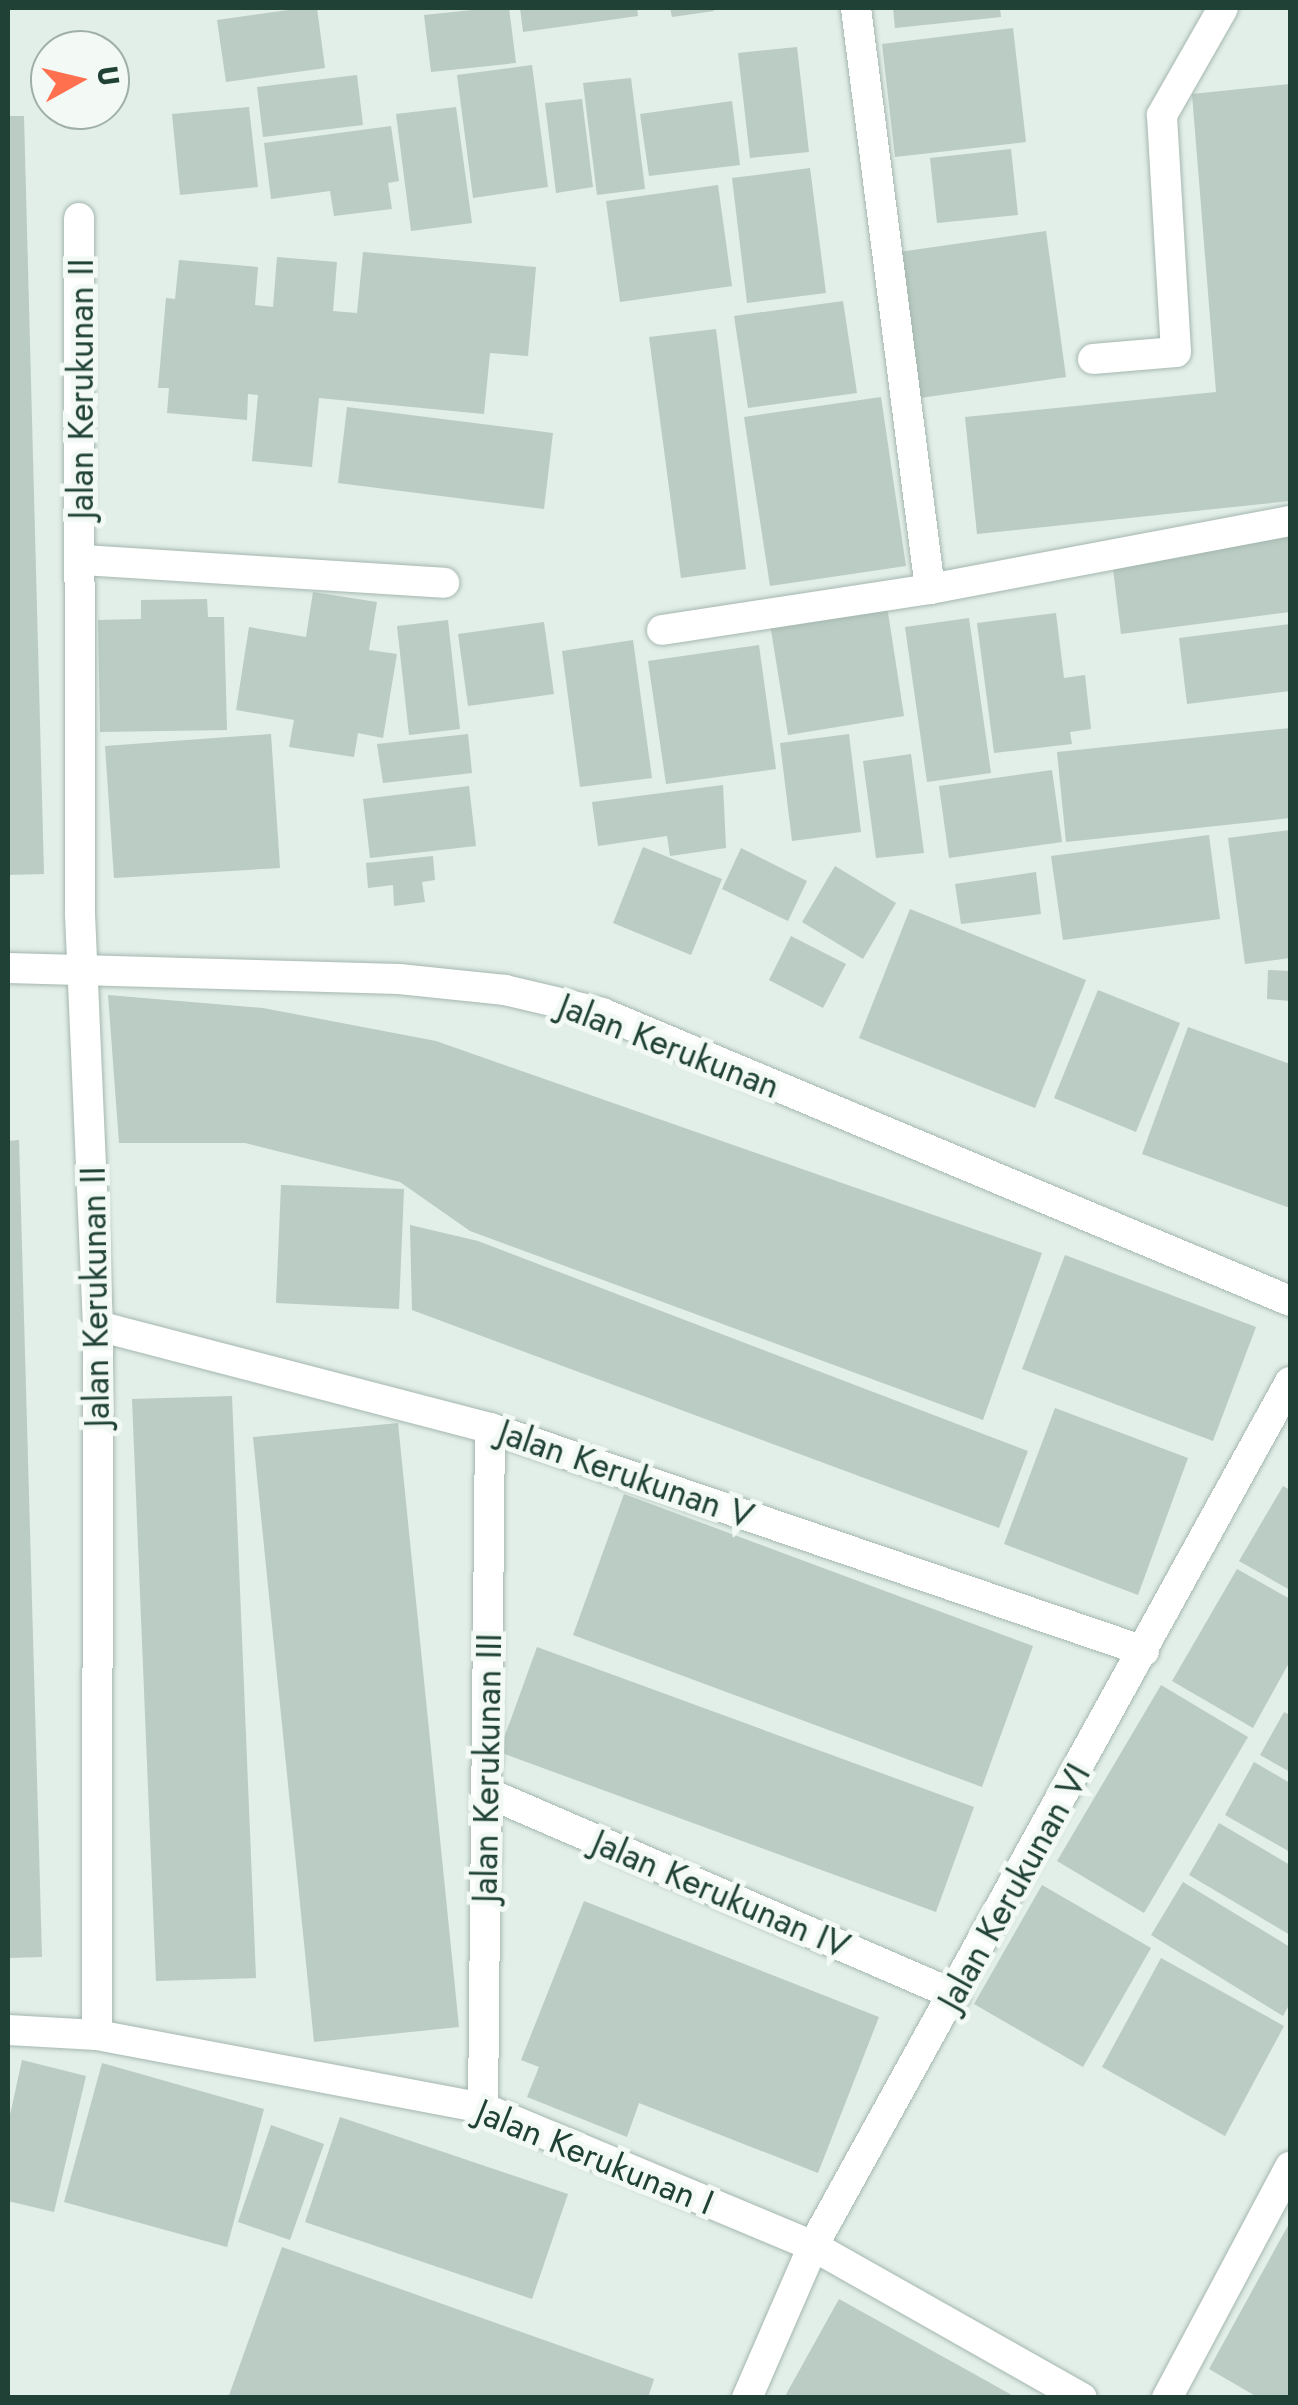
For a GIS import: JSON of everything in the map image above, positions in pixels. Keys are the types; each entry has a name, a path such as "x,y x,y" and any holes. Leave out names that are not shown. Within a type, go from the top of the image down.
{"street":[{"path":"856,8 930,589"},
{"path":"1093,360 1176,352 1162,115 1223,8"},
{"name":"Jalan Kerukunan II","path":"79,218 85,970 98,1326 97,2035"},
{"path":"662,630 930,589 1290,520"},
{"name":"Jalan Kerukunan II","path":"82,560 444,583"},
{"name":"Jalan Kerukunan","path":"8,968 399,979 505,990 602,1013 1290,1301"},
{"name":"Jalan Kerukunan V","path":"98,1326 490,1428 1144,1650"},
{"name":"Jalan Kerukunan VI","path":"747,2398 813,2246 955,1995 1290,1382"},
{"name":"Jalan Kerukunan III","path":"482,2108 490,1428"},
{"name":"Jalan Kerukunan IV","path":"488,1794 955,1995"},
{"name":"Jalan Kerukunan I","path":"8,2030 97,2035 482,2108 813,2246 1082,2398"},
{"path":"1166,2398 1290,2167"}],"building":[{"path":"317,8 325,68 226,82 217,20"},
{"path":"509,8 516,63 431,72 424,15"},
{"path":"520,8 637,8 638,16 523,32"},
{"path":"670,8 713,8 714,11 672,17"},
{"path":"893,8 1000,8 1001,17 895,28"},
{"path":"1013,28 1026,142 895,157 882,44"},
{"path":"797,47 809,152 750,158 738,53"},
{"path":"532,65 548,187 473,198 457,75"},
{"path":"357,75 363,125 263,137 257,87"},
{"path":"631,78 645,189 597,195 583,83"},
{"path":"1290,84 1290,501 977,534 965,417 1216,392 1192,94"},
{"path":"582,99 593,187 556,193 545,103"},
{"path":"732,101 740,165 649,176 640,114"},
{"path":"249,107 258,187 180,195 172,114"},
{"path":"456,107 472,223 411,231 396,114"},
{"path":"8,116 24,116 44,874 8,875"},
{"path":"391,126 399,181 388,183 392,209 334,216 330,191 271,199 264,143"},
{"path":"1011,149 1018,215 937,223 930,158"},
{"path":"810,168 826,293 747,303 732,178"},
{"path":"718,185 732,286 620,302 606,201"},
{"path":"1046,231 1066,377 913,399 892,253"},
{"path":"363,252 536,267 528,356 490,353 484,414 319,398 312,467 252,461 258,395 248,394 247,420 167,413 169,388 158,388 166,298 175,299 179,260 258,267 255,305 273,307 277,257 337,262 333,311 357,313"},
{"path":"843,301 857,393 748,408 734,316"},
{"path":"716,329 746,569 681,578 649,337"},
{"path":"881,397 906,566 770,586 744,417"},
{"path":"347,407 553,433 544,509 338,483"},
{"path":"1290,537 1290,612 1121,634 1112,560"},
{"path":"313,592 377,602 369,650 397,654 383,738 358,733 354,757 289,747 294,720 236,710 249,627 306,637"},
{"path":"207,599 208,617 224,617 227,730 100,732 98,620 141,619 141,600"},
{"path":"887,606 904,716 788,735 770,624"},
{"path":"1056,613 1064,678 1085,675 1091,729 1070,732 1072,744 994,753 977,623"},
{"path":"969,618 991,773 927,782 905,627"},
{"path":"448,620 460,729 409,735 397,626"},
{"path":"544,622 554,694 468,706 458,634"},
{"path":"1290,624 1290,691 1187,704 1179,638"},
{"path":"633,640 652,778 580,787 562,651"},
{"path":"759,645 776,769 666,784 648,661"},
{"path":"1290,728 1290,818 1066,842 1057,752"},
{"path":"271,734 280,868 114,878 105,746"},
{"path":"468,734 472,773 383,783 377,744"},
{"path":"849,734 861,832 792,841 780,743"},
{"path":"911,754 924,853 876,858 863,761"},
{"path":"1052,770 1062,842 949,858 939,786"},
{"path":"723,785 726,848 670,856 667,836 598,846 592,802"},
{"path":"469,786 476,846 370,858 363,799"},
{"path":"1290,830 1290,958 1245,964 1228,838"},
{"path":"1209,835 1220,919 1063,940 1051,856"},
{"path":"643,847 722,879 691,955 613,923"},
{"path":"741,848 807,881 788,921 722,889"},
{"path":"433,856 435,880 422,882 425,902 394,906 393,885 368,888 366,863"},
{"path":"835,866 896,903 863,959 802,922"},
{"path":"1036,872 1041,914 961,924 955,884"},
{"path":"910,909 1086,980 1035,1108 859,1038"},
{"path":"791,936 846,964 823,1008 769,980"},
{"path":"1268,970 1290,971 1290,1001 1267,999"},
{"path":"1098,990 1180,1023 1136,1132 1054,1098"},
{"path":"108,995 263,1008 436,1041 1042,1253 983,1420 470,1231 400,1182 245,1143 119,1143"},
{"path":"1188,1027 1290,1064 1290,1208 1142,1154"},
{"path":"19,1140 42,1957 8,1958 8,1141"},
{"path":"281,1185 404,1189 399,1309 276,1303"},
{"path":"410,1225 478,1241 1028,1451 999,1528 412,1310"},
{"path":"1065,1255 1256,1327 1213,1441 1022,1369"},
{"path":"232,1396 256,1978 156,1981 132,1399"},
{"path":"1055,1408 1188,1458 1138,1595 1004,1544"},
{"path":"398,1423 459,2027 314,2042 253,1437"},
{"path":"1283,1486 1290,1490 1290,1590 1239,1561"},
{"path":"624,1494 1033,1646 982,1787 573,1635"},
{"path":"1237,1569 1290,1599 1290,1661 1253,1728 1172,1681"},
{"path":"537,1647 974,1807 936,1912 499,1752"},
{"path":"1161,1685 1248,1737 1144,1913 1057,1861"},
{"path":"1284,1712 1290,1715 1290,1772 1260,1755"},
{"path":"1254,1762 1290,1783 1290,1852 1225,1815"},
{"path":"1219,1823 1290,1865 1290,1935 1189,1875"},
{"path":"1183,1882 1290,1947 1290,2003 1283,2016 1151,1935"},
{"path":"1042,1885 1151,1948 1083,2067 974,2004"},
{"path":"584,1901 879,2017 818,2173 639,2103 627,2137 527,2097 539,2067 521,2060"},
{"path":"1161,1958 1284,2026 1225,2136 1102,2067"},
{"path":"22,2060 86,2076 54,2212 8,2201 8,2124"},
{"path":"102,2063 264,2109 227,2247 64,2202"},
{"path":"340,2117 568,2194 532,2299 305,2222"},
{"path":"271,2125 324,2144 290,2240 238,2222"},
{"path":"1290,2222 1290,2398 1259,2398 1209,2369"},
{"path":"282,2247 654,2379 648,2398 228,2398"},
{"path":"839,2299 976,2375 1017,2398 784,2398"}]}
